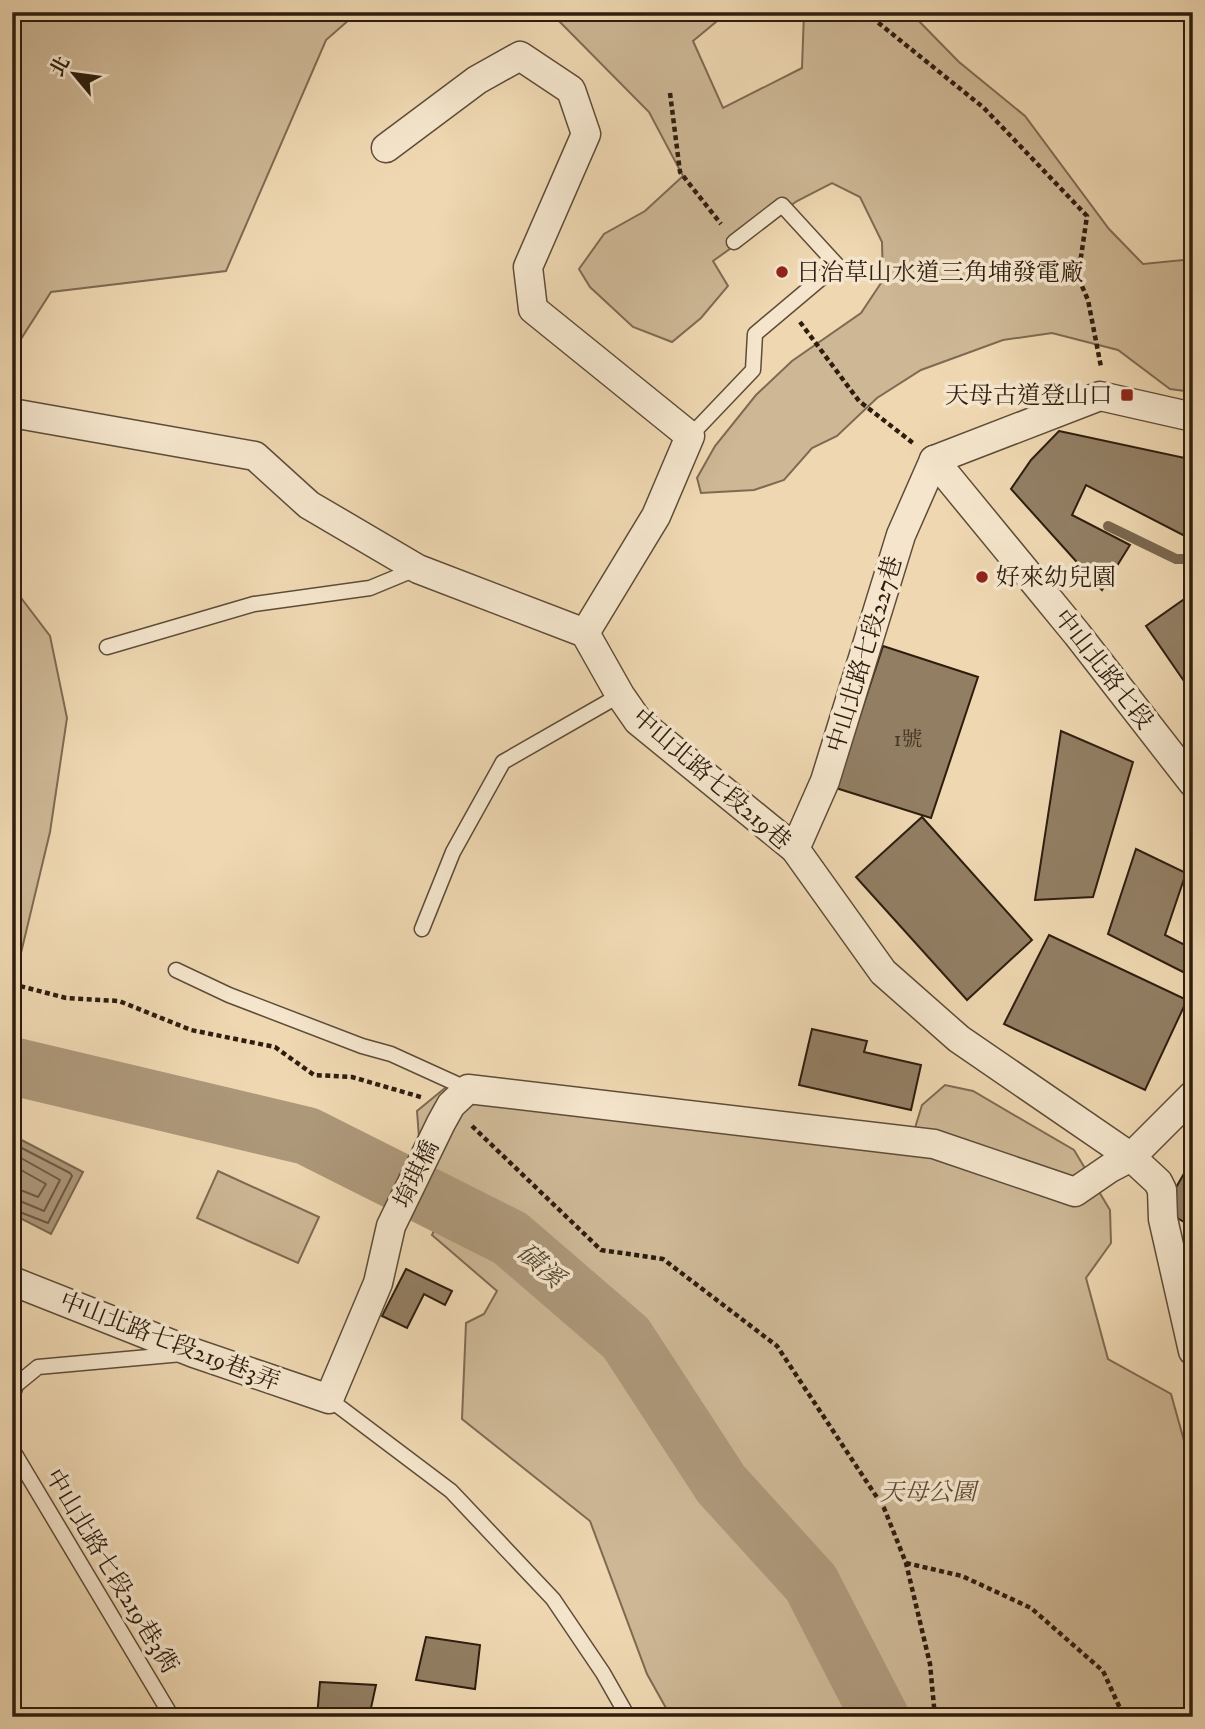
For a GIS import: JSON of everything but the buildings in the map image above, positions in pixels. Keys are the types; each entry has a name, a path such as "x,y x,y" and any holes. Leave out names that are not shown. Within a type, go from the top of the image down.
{"street":[{"path":"12,413 255,456 309,505 418,569 585,633 656,516 690,436 533,309 528,267 586,134 570,90 520,56 477,80 386,148"},
{"path":"934,460 1100,396 1193,418"},
{"name":"中山北路七段","path":"934,460 1077,634 1193,783"},
{"name":"中山北路七段227巷","path":"795,849 825,781 901,535 934,460"},
{"name":"中山北路七段219巷","path":"585,633 620,695 638,720 795,849 883,972 959,1039 1131,1157 1158,1182 1162,1190 1163,1219 1191,1340"},
{"path":"453,1106 934,1144 1075,1192 1131,1157 1193,1096"},
{"name":"堉琪橋","path":"329,1399 378,1283 391,1226 453,1106"},
{"name":"中山北路七段219巷3弄","path":"12,1281 194,1353 329,1399"}],"lane":[{"path":"690,436 753,370 755,334 836,265 782,205 734,242"},
{"path":"107,647 254,604 370,588 418,569"},
{"path":"422,929 453,852 503,762 620,695"},
{"path":"176,970 241,1000 362,1046 391,1054 453,1106"},
{"path":"12,1397 16,1385 38,1367 194,1353"},
{"name":"中山北路七段219巷3弄","path":"329,1399 451,1491 553,1599 603,1673 628,1717"},
{"name":"中山北路七段219巷3衖","path":"12,1449 172,1717"}],"path":[{"path":"864,12 984,108 1087,216 1078,277 1088,300 1103,376"},
{"path":"670,93 680,172 734,242"},
{"path":"787,304 859,401 934,460"},
{"path":"12,984 66,998 119,1001 191,1030 275,1046 314,1076 352,1077 453,1106 601,1250 663,1259 777,1346 884,1508 906,1563 930,1664 935,1717"},
{"path":"906,1563 962,1576 1031,1608 1103,1671 1124,1717"}],"green space":[{"path":"12,12 358,12 326,40 226,271 51,292 12,353"},
{"path":"550,12 728,12 693,41 723,108 802,68 804,12 910,12 959,62 1025,116 1109,229 1143,264 1193,259 1193,392 1170,389 1118,350 1052,333 1003,340 921,370 877,398 837,436 812,448 784,480 754,490 701,493 697,478 715,446 756,395 792,361 861,313 883,280 882,242 860,197 832,183 797,201 713,261 728,286 701,318 672,342 633,327 590,287 579,269 604,234 645,211 683,176 649,112"},
{"path":"12,586 50,636 67,718 50,832 21,953 12,971"},
{"name":"天母公園","path":"456,1079 911,1141 922,1105 945,1085 973,1091 1074,1150 1110,1210 1111,1243 1086,1278 1108,1359 1171,1394 1193,1473 1193,1717 671,1717 647,1674 590,1521 462,1419 466,1323 484,1314 497,1291 432,1235 451,1194 420,1151 417,1111"},
{"path":"218,1171 319,1217 298,1263 197,1218"}],"water":[{"path":"12,1135 83,1172 51,1234 12,1214"}],"waterway":[{"path":"1108,526 1176,559 1193,559"},
{"name":"磺溪","path":"12,1066 307,1136 510,1238 626,1338 721,1484 811,1583 880,1717"}],"place":[{"name":"日治草山水道三角埔發電廠","path":"782,272"},
{"name":"天母古道登山口","path":"1127,395"},
{"name":"好來幼兒園","path":"982,577"}]}
